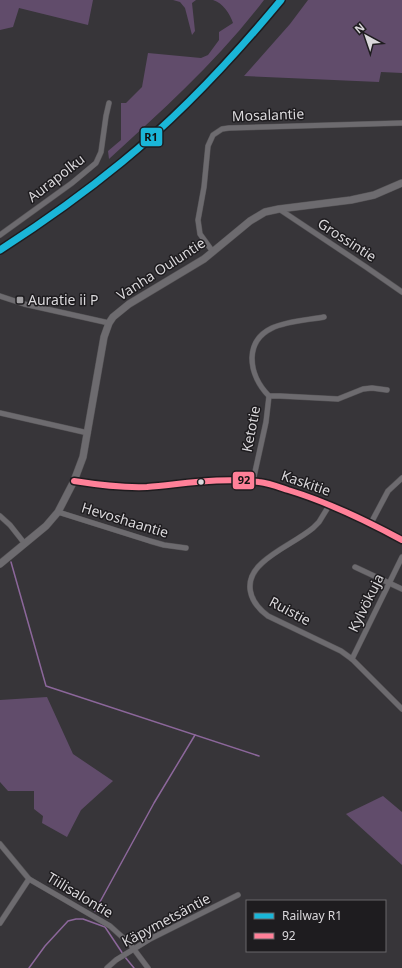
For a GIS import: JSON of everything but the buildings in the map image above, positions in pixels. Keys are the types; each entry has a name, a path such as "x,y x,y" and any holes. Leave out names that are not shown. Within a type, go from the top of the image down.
{"street":[{"name":"Aurapolku","path":"0,235 72,183 96,163 101,152 109,103"},
{"name":"Mosalantie","path":"212,252 200,234 198,220 204,187 208,146 213,135 218,131 228,128 266,126 402,123"},
{"name":"Vanha Ouluntie","path":"0,564 46,526 58,512 74,481 83,458 88,433 100,364 101,345 109,323 118,313 129,304 204,259 250,221 265,212 351,200 374,195 402,183"},
{"name":"Grossintie","path":"279,209 402,292"},
{"path":"0,296 24,304 109,323"},
{"name":"Ketotie","path":"253,481 266,422 269,396 254,374 252,354 254,344 259,337 274,326 324,317"},
{"path":"269,396 338,399 363,389 372,388 387,390"},
{"path":"0,413 88,433"},
{"path":"370,523 388,491 402,478"},
{"name":"Kaskitie","path":"74,481 103,486 126,487 146,487 217,480 253,481 310,496 370,523 402,540"},
{"name":"Ruistie","path":"330,504 319,522 313,528 258,566 252,577 250,590 252,598 268,616 341,651 402,709"},
{"name":"Hevoshaantie","path":"58,512 164,545 186,548"},
{"path":"0,516 10,525 25,544"},
{"name":"Kylvökuja","path":"352,660 402,557"},
{"path":"355,567 402,589"},
{"name":"Tiilisalontie","path":"0,844 29,879 107,924 134,948 148,968"},
{"path":"0,923 29,879"},
{"name":"Käpymetsäntie","path":"107,968 116,960 150,939 238,895"}],"shaded area":[{"path":"0,0 93,0 88,25 19,8 13,27 0,30"},
{"path":"173,0 196,0 192,3 195,31 192,35 185,8 180,2"},
{"path":"213,0 264,0 229,43 210,63 109,159 108,151 121,140 121,103 126,103 142,87 148,53 201,58 208,55 219,40 219,32 233,23 226,9 217,1"},
{"path":"308,0 402,0 402,73 381,72 379,82 244,76 290,24"},
{"path":"47,697 73,754 113,781 81,810 67,837 42,823 43,816 34,809 34,791 8,791 0,782 0,700"},
{"path":"383,796 402,812 402,865 346,814"}],"waterway":[{"path":"11,562 46,686 259,756"},
{"path":"95,911 154,803 195,735"},
{"path":"29,968 45,946 68,921 76,919 83,919 105,927 123,954"},
{"path":"125,957 134,968"}],"rail line":[{"name":"R1","path":"0,250 77,197 144,144 206,85 281,0"}],"transit line":[{"name":"92","path":"74,481 110,486 138,487 231,480 263,483 274,485 332,506 402,540"}],"place":[{"name":"Auratie ii P","path":"20,300"}]}
